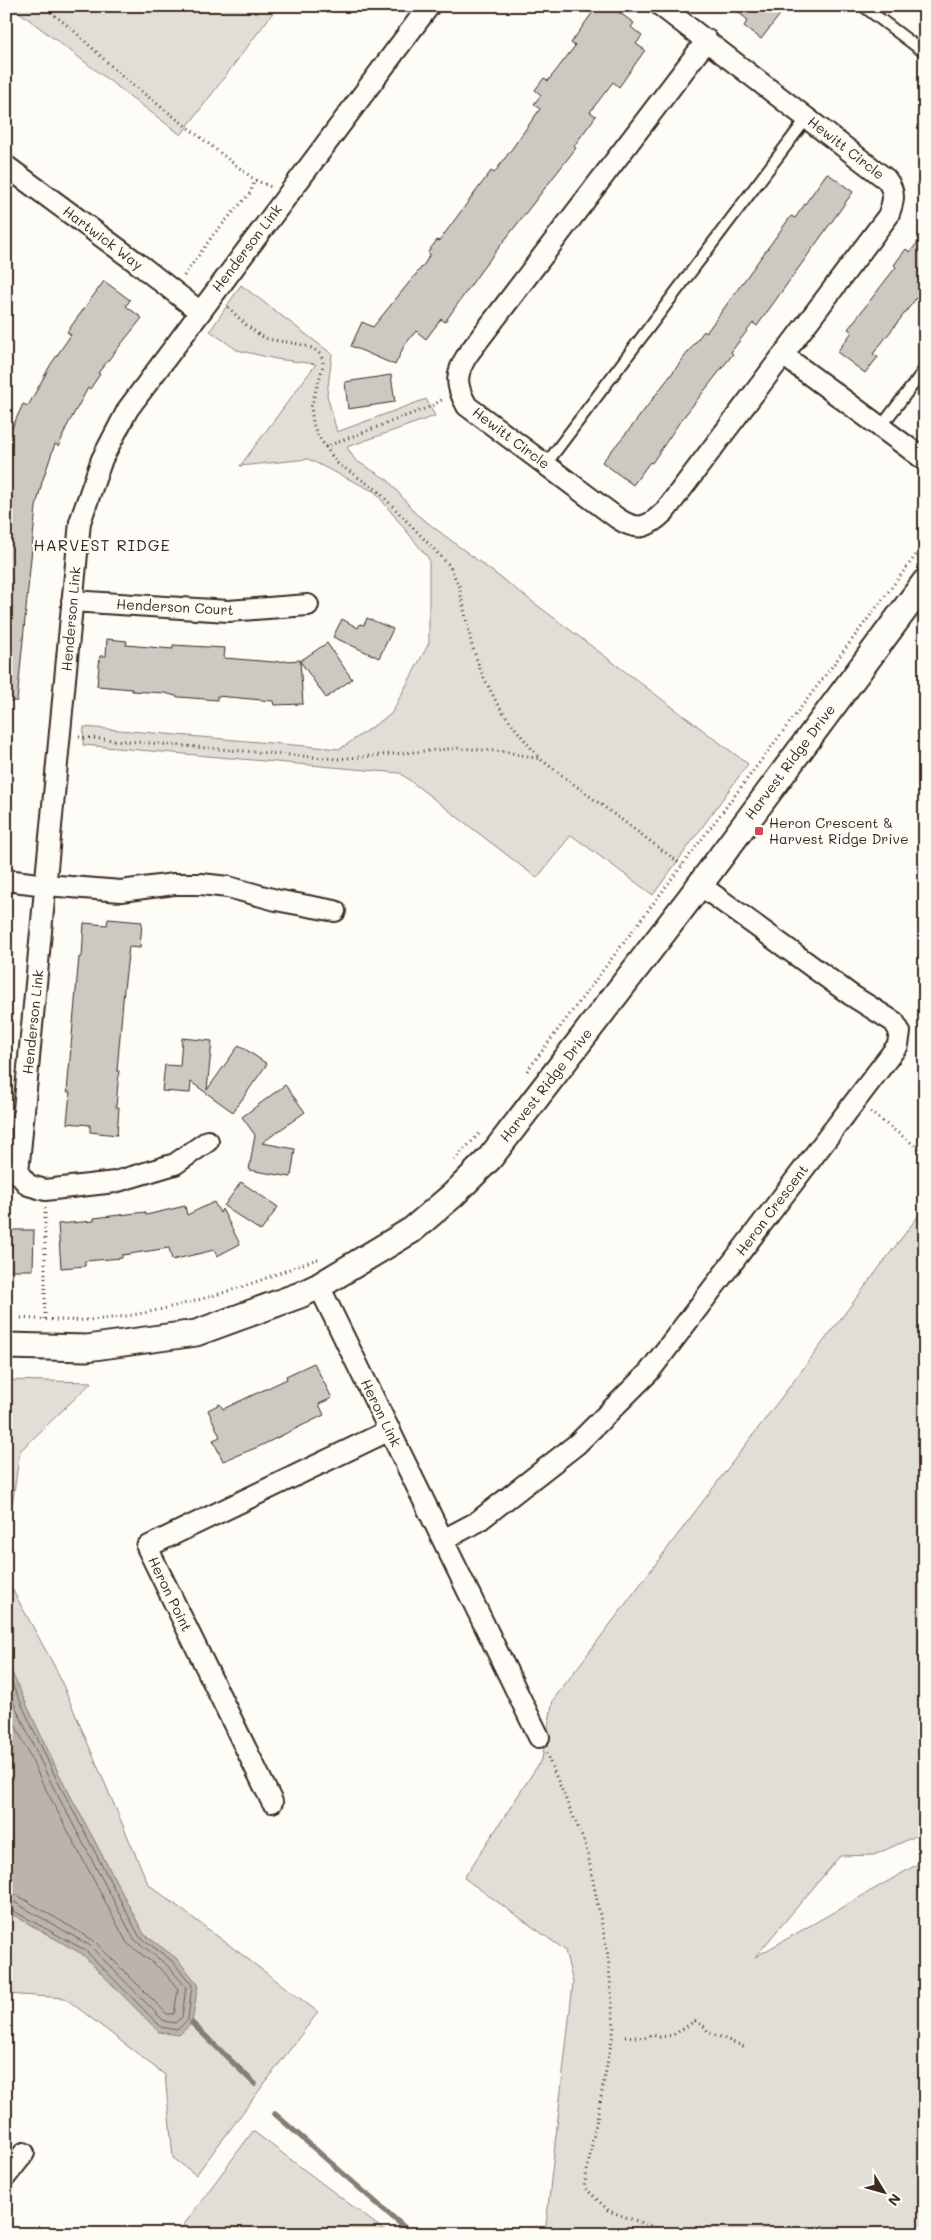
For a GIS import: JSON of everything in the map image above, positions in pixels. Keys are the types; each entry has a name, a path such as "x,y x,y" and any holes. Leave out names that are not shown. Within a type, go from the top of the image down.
{"street":[{"name":"Henderson Link","path":"37,1188 18,1173 80,522 102,459 128,409 199,311 429,6"},
{"name":"Hewitt Circle","path":"459,388 467,406 628,525 641,528 654,522 665,511 888,216 894,196 892,186 886,179 661,6"},
{"path":"459,388 457,379 459,368 468,354 707,40"},
{"name":"Hartwick Way","path":"6,166 199,311"},
{"path":"783,355 925,460"},
{"name":"Harvest Ridge Drive","path":"6,1346 87,1348 196,1333 319,1286 412,1230 453,1195 490,1158 700,885 925,582"},
{"name":"Henderson Court","path":"72,601 228,611 308,604"},
{"path":"6,880 46,886 122,891 174,884 201,884 228,887 276,900 335,911"},
{"name":"Heron Crescent","path":"443,1540 477,1522 576,1444 649,1372 898,1045 900,1032 894,1022 851,996 700,885"},
{"path":"37,1188 116,1182 175,1164 208,1141"},
{"name":"Heron Link","path":"319,1286 539,1737"},
{"name":"Heron Point","path":"272,1802 147,1547 390,1430"},
{"path":"6,2176 24,2153"}],"lane":[{"path":"864,6 925,52"},
{"path":"546,464 808,118"},
{"path":"880,428 925,369"}],"path":[{"path":"42,6 72,29 124,78 255,180 290,192"},
{"path":"182,279 213,235 247,198 255,180"},
{"path":"226,305 249,327 265,338 308,346 320,355 324,361 312,396 311,414 318,436 337,464 377,490 449,565 459,586 472,646 482,674 508,720 540,759 682,865"},
{"path":"325,446 432,406 459,388"},
{"path":"526,1072 925,543"},
{"path":"61,735 336,759 459,748 507,752 540,759"},
{"path":"855,1101 925,1153"},
{"path":"453,1162 484,1128"},
{"path":"37,1188 45,1320"},
{"path":"6,1317 45,1320 102,1319 178,1305 234,1290 285,1269 330,1255"},
{"path":"539,1737 586,1846 608,1955 614,2028 584,2187 609,2211 673,2234"},
{"path":"625,2036 644,2038 652,2035 660,2037 673,2035 695,2021 705,2027 708,2032 745,2047"}],"shaded area":[{"path":"11,6 278,6 181,135"},
{"path":"241,285 332,354 327,395 337,432 426,399 435,416 347,447 355,460 388,480 416,514 748,764 653,895 571,835 537,878 400,773 83,745 84,727 340,749 391,714 429,643 429,559 375,492 308,459 240,466 316,364 276,359 237,350 210,331"},
{"path":"925,1207 925,1832 874,1855 840,1856 755,1957 925,1860 925,2234 545,2234 573,1983 565,1950 464,1878 542,1759 553,1700"},
{"path":"6,1380 92,1382 20,1451 6,1547"},
{"path":"6,1578 56,1669 148,1884 318,2012 196,2175 173,2158 165,2075 65,1998 6,1994"},
{"path":"253,2131 389,2234 177,2234"}],"water":[{"path":"6,1660 59,1774 144,1934 176,1958 198,1984 192,2023 179,2035 159,2032 82,1954 6,1911"}],"building":[{"path":"597,6 610,6 634,23 631,27 642,36 636,44 645,50 619,87 613,82 590,112 596,116 574,146 576,148 480,272 445,322 441,319 426,339 416,331 404,346 395,365 351,346 362,322 373,327 425,263 430,254 428,252 437,240 439,241 491,171 494,173 511,150 540,109 534,104 541,95 535,90 544,78 548,81 575,46 571,43"},
{"path":"730,6 774,6 782,12 761,39 744,26 748,20"},
{"path":"827,173 853,192 757,326 753,323 731,352 733,354 679,423 652,463 650,462 633,485 602,462 633,425 704,331 706,333 791,216 795,218"},
{"path":"925,233 925,287 873,354 878,357 865,373 837,352 852,332 848,329 896,267 894,265 906,249 910,252"},
{"path":"104,281 130,300 126,306 142,318 98,373 100,374 90,389 88,388 66,428 59,446 55,444 36,507 17,701 6,701 6,441 23,404 28,406 51,364 71,335 67,332"},
{"path":"391,375 395,402 348,409 345,382"},
{"path":"367,618 393,629 379,658 333,637 342,619 358,628 360,624 364,625"},
{"path":"107,639 127,641 126,645 173,649 173,645 225,648 224,658 273,662 300,660 303,704 274,705 273,701 217,696 217,700 179,697 165,693 97,686 100,656 106,656"},
{"path":"327,643 352,679 326,698 300,661"},
{"path":"108,919 142,922 140,948 129,947 124,989 117,1071 119,1071 116,1107 119,1107 117,1135 90,1132 90,1125 67,1123 70,1092 67,1092 79,957 82,957 84,923 107,925"},
{"path":"182,1038 212,1041 207,1090 239,1045 267,1064 233,1112 191,1082 190,1093 162,1091 165,1065 180,1066"},
{"path":"285,1085 305,1112 262,1143 295,1149 291,1177 249,1170 255,1135 242,1117"},
{"path":"241,1182 278,1207 261,1231 224,1206"},
{"path":"214,1202 220,1213 222,1209 240,1244 217,1256 214,1250 172,1260 169,1248 122,1255 122,1258 85,1261 85,1266 61,1268 58,1224 94,1221 94,1218 145,1212 146,1215 185,1206 187,1215"},
{"path":"12,1230 34,1230 33,1270 6,1270 6,1245 11,1246"},
{"path":"314,1363 332,1398 319,1404 324,1415 258,1447 223,1461 213,1440 220,1437 208,1410 220,1404 223,1409 287,1379 286,1376"}],"waterway":[{"path":"192,2023 255,2084"},
{"path":"275,2114 412,2234"}],"place":[{"name":"Heron Crescent & Harvest Ridge Drive","path":"759,831"}],"district":[{"name":"HARVEST RIDGE","path":"102,545"}]}
